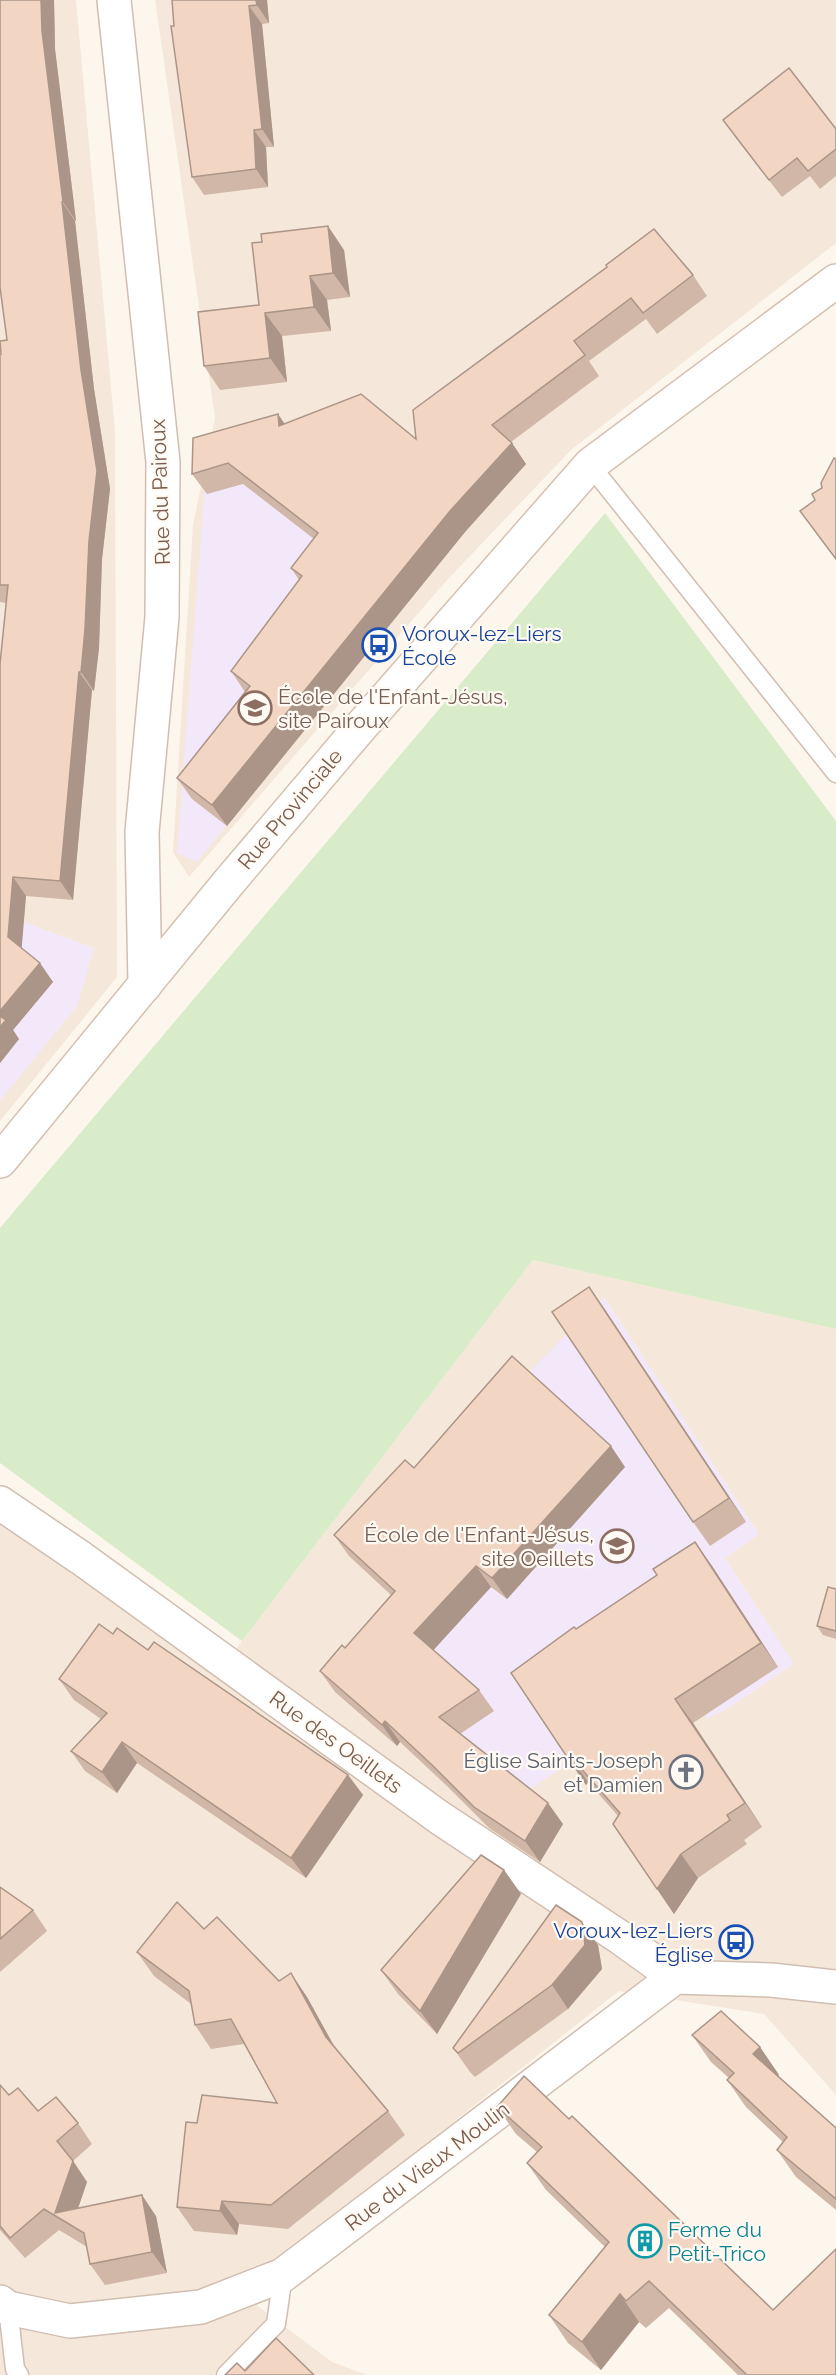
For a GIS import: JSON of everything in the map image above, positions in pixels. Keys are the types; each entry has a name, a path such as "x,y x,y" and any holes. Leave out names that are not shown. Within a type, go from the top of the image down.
{"street":[{"name":"Rue du Pairoux","path":"114,0 164,462 162,617 142,832 145,985"},
{"name":"Rue Provinciale","path":"0,1161 229,882 351,738 590,465 836,281"},
{"name":"Rue des Oeillets","path":"0,1503 81,1558 440,1818 621,1938 675,1977"},
{"path":"675,1977 771,1980 836,1987"},
{"name":"Rue du Vieux Moulin","path":"4,2305 70,2321 201,2307 283,2275 675,1977"}],"lane":[{"path":"590,465 836,772"},
{"path":"226,2375 276,2324 283,2275"},
{"path":"4,2305 15,2369 19,2375"}],"shaded area":[{"path":"0,0 76,0 115,431 117,977 0,1121"},
{"path":"155,0 836,0 836,243 571,450 448,579 189,877 173,852 193,525 215,418"},
{"name":"École de l'Enfant-Jésus, site Pairoux","path":"207,458 380,514 440,563 197,862 177,853"},
{"path":"0,913 94,948 77,1006 0,1101"},
{"path":"533,1260 836,1329 836,2095 764,2014 619,1991 239,2292 332,2362 367,2375 0,2375 0,1519 220,1672"},
{"name":"École de l'Enfant-Jésus, site Oeillets","path":"604,1297 759,1534 725,1558 794,1664 727,1709 707,1719 670,1661 571,1762 524,1793 397,1691 455,1626 420,1481"}],"green space":[{"path":"605,513 836,821 836,1329 533,1260 242,1641 0,1463 0,1228"}],"building":[{"path":"0,0 41,0 42,31 81,370 97,471 89,541 85,629 60,881 13,877 8,937 40,963 0,1011 0,664 8,585 0,585 0,341 7,340 0,287"},
{"path":"172,0 256,0 257,5 249,6 262,129 254,130 256,169 192,177 171,26 174,26"},
{"path":"789,68 836,129 836,149 808,171 797,158 769,180 723,120"},
{"path":"328,226 333,273 310,276 314,307 265,313 270,358 204,366 198,312 259,305 252,243 262,242 261,234"},
{"path":"654,229 693,275 643,313 631,298 574,341 585,355 492,425 512,443 450,511 212,805 177,778 250,686 231,671 302,576 291,568 318,533 228,463 192,474 193,438 278,414 279,426 361,394 416,439 413,410 607,267 606,265"},
{"path":"834,458 836,459 836,559 800,511 815,500 812,494 822,488 821,483"},
{"path":"0,1016 6,1020 0,1027"},
{"path":"589,1287 729,1498 693,1522 552,1312"},
{"path":"512,1356 611,1446 492,1578 476,1566 414,1633 479,1690 439,1717 548,1803 525,1841 474,1807 385,1721 382,1725 320,1671 342,1645 345,1648 395,1591 334,1535 405,1460 414,1468"},
{"path":"695,1542 761,1643 675,1699 745,1803 727,1815 730,1820 681,1854 657,1889 613,1824 620,1813 571,1757 569,1760 511,1673 574,1627 576,1629 657,1575 653,1569"},
{"path":"828,1587 836,1589 836,1631 817,1626"},
{"path":"99,1624 113,1634 117,1628 148,1650 154,1642 348,1775 291,1858 122,1742 102,1772 71,1751 107,1713 59,1679"},
{"path":"481,1855 504,1870 420,2011 381,1970"},
{"path":"0,1887 33,1910 0,1939"},
{"path":"177,1902 204,1929 217,1917 279,1981 291,1973 326,2037 388,2111 271,2205 222,2201 220,2211 177,2207 186,2122 197,2123 202,2095 277,2103 231,2019 195,2025 189,1991 137,1952"},
{"path":"556,1905 582,1922 585,1945 552,1985 458,2053 453,2048"},
{"name":"Ferme du Petit-Trico","path":"721,2011 760,2047 753,2054 836,2128 836,2199 777,2150 787,2137 727,2080 734,2073 692,2035"},
{"name":"Ferme du Petit-Trico","path":"524,2076 569,2119 572,2116 773,2310 836,2249 836,2375 747,2375 649,2281 626,2301 620,2294 582,2342 549,2315 609,2242 527,2163 542,2147 497,2107"},
{"path":"0,2085 9,2095 18,2088 38,2111 56,2097 78,2123 57,2141 73,2161 55,2213 142,2195 152,2252 90,2264 84,2233 44,2209 10,2238 0,2226"},
{"path":"276,2338 314,2375 225,2375 237,2363 245,2371"}],"place":[{"name":"Voroux-lez-Liers École","path":"379,645"},
{"name":"École de l'Enfant-Jésus, site Pairoux","path":"255,708"},
{"name":"École de l'Enfant-Jésus, site Oeillets","path":"617,1546"},
{"name":"Église Saints-Joseph et Damien","path":"686,1772"},
{"name":"Voroux-lez-Liers Église","path":"736,1942"},
{"name":"Ferme du Petit-Trico","path":"645,2241"}]}
